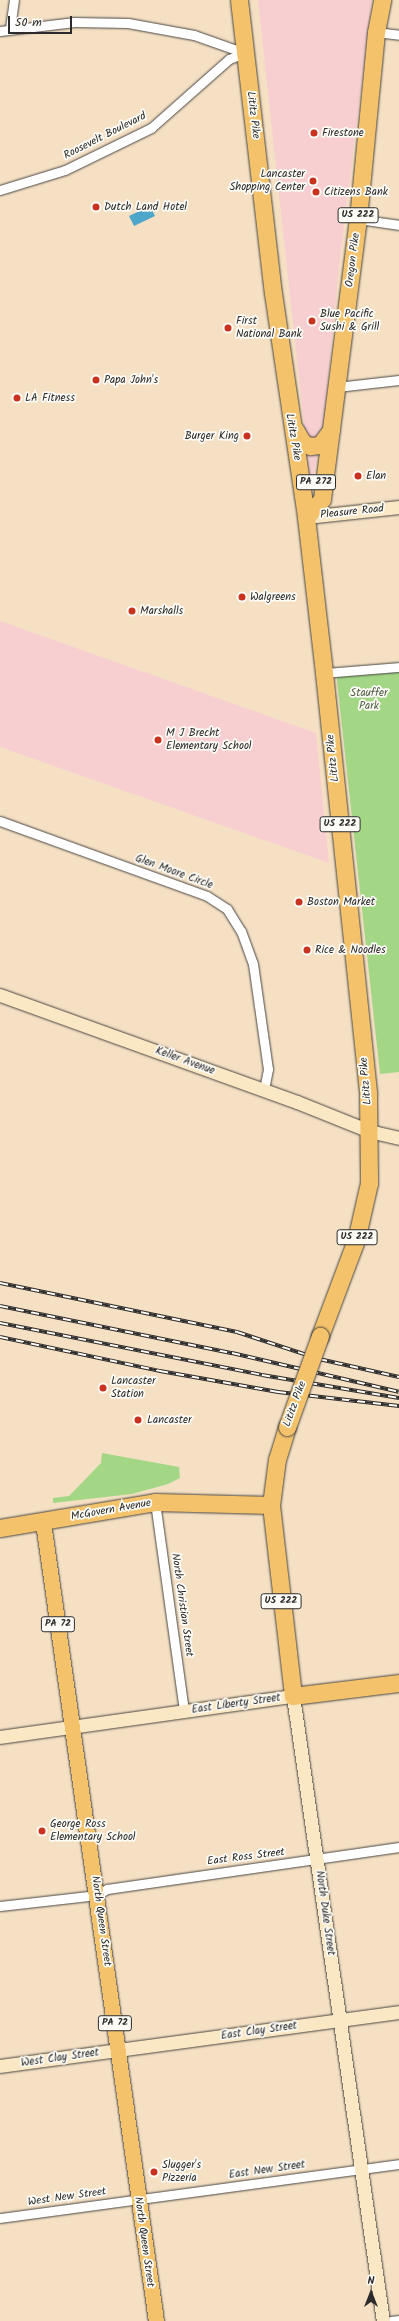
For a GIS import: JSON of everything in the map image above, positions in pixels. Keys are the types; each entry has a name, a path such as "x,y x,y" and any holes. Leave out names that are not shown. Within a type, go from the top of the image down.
{"highway":[{"name":"Lititz Pike","path":"239,0 273,293 306,517 324,673 351,924 369,1131 369,1183 356,1240 287,1427 277,1459 272,1505"},
{"name":"Oregon Pike","path":"306,517 322,499 358,219 376,32 382,0"},
{"path":"292,426 299,438 310,446 320,445 331,430"},
{"name":"McGovern Avenue","path":"0,1528 155,1502 272,1505"},
{"name":"North Duke Street","path":"272,1505 293,1696"},
{"name":"East Liberty Street","path":"293,1696 399,1682"}],"main road":[{"name":"Pleasure Road","path":"306,517 399,507"},
{"name":"Keller Avenue","path":"0,995 264,1090 369,1131 399,1138"},
{"name":"North Queen Street","path":"43,1522 119,2050 138,2200 156,2321"},
{"name":"East Liberty Street","path":"0,1737 293,1696"},
{"name":"North Duke Street","path":"293,1696 383,2321"},
{"name":"East Clay Street","path":"119,2050 399,2012"},
{"name":"West Clay Street","path":"0,2066 119,2050"}],"street":[{"path":"10,28 14,0"},
{"path":"0,31 10,28 74,22 140,24 194,36 245,53"},
{"path":"376,32 399,35"},
{"name":"Roosevelt Boulevard","path":"0,190 65,170 151,128 229,59 245,53"},
{"path":"358,219 399,225"},
{"path":"337,387 399,380"},
{"path":"324,673 399,667"},
{"name":"Glen Moore Circle","path":"0,821 207,896 227,909 241,931 253,964 268,1069 264,1090"},
{"name":"North Christian Street","path":"155,1502 184,1712"},
{"name":"East Ross Street","path":"0,1906 97,1895 107,1889 399,1847"},
{"name":"East New Street","path":"138,2200 399,2164"},
{"name":"West New Street","path":"0,2218 138,2200"},
{"path":"391,2321 399,2320"}],"shaded area":[{"name":"Lancaster Shopping Center","path":"258,0 372,0 339,266 324,423 311,489"},
{"name":"M J Brecht Elementary School","path":"0,621 316,733 329,863 0,747"}],"green space":[{"name":"Stauffer Park","path":"399,667 399,1072 380,1074 336,672"},
{"path":"102,1453 179,1467 180,1478 168,1484 132,1494 53,1503 53,1498 69,1496 101,1463"}],"water":[{"path":"150,206 155,216 134,226 129,216"}],"railway":[{"path":"0,1283 237,1332 319,1359 399,1377"},
{"path":"0,1306 232,1353 399,1392"},
{"path":"0,1323 262,1375 399,1398"},
{"path":"0,1337 160,1371 278,1392 399,1406"}],"place":[{"name":"Firestone","path":"314,133"},
{"name":"Lancaster Shopping Center","path":"313,181"},
{"name":"Citizens Bank","path":"316,192"},
{"name":"Dutch Land Hotel","path":"96,207"},
{"name":"Blue Pacific Sushi & Grill","path":"312,321"},
{"name":"First National Bank","path":"228,328"},
{"name":"Papa John's","path":"96,380"},
{"name":"LA Fitness","path":"17,398"},
{"name":"Burger King","path":"247,436"},
{"name":"Elan","path":"358,476"},
{"name":"Walgreens","path":"242,597"},
{"name":"Marshalls","path":"132,611"},
{"name":"M J Brecht Elementary School","path":"158,740"},
{"name":"Boston Market","path":"299,902"},
{"name":"Rice & Noodles","path":"307,950"},
{"name":"Lancaster Station","path":"103,1388"},
{"name":"Lancaster","path":"138,1420"},
{"name":"George Ross Elementary School","path":"42,1831"},
{"name":"Slugger's Pizzeria","path":"154,2172"}]}
